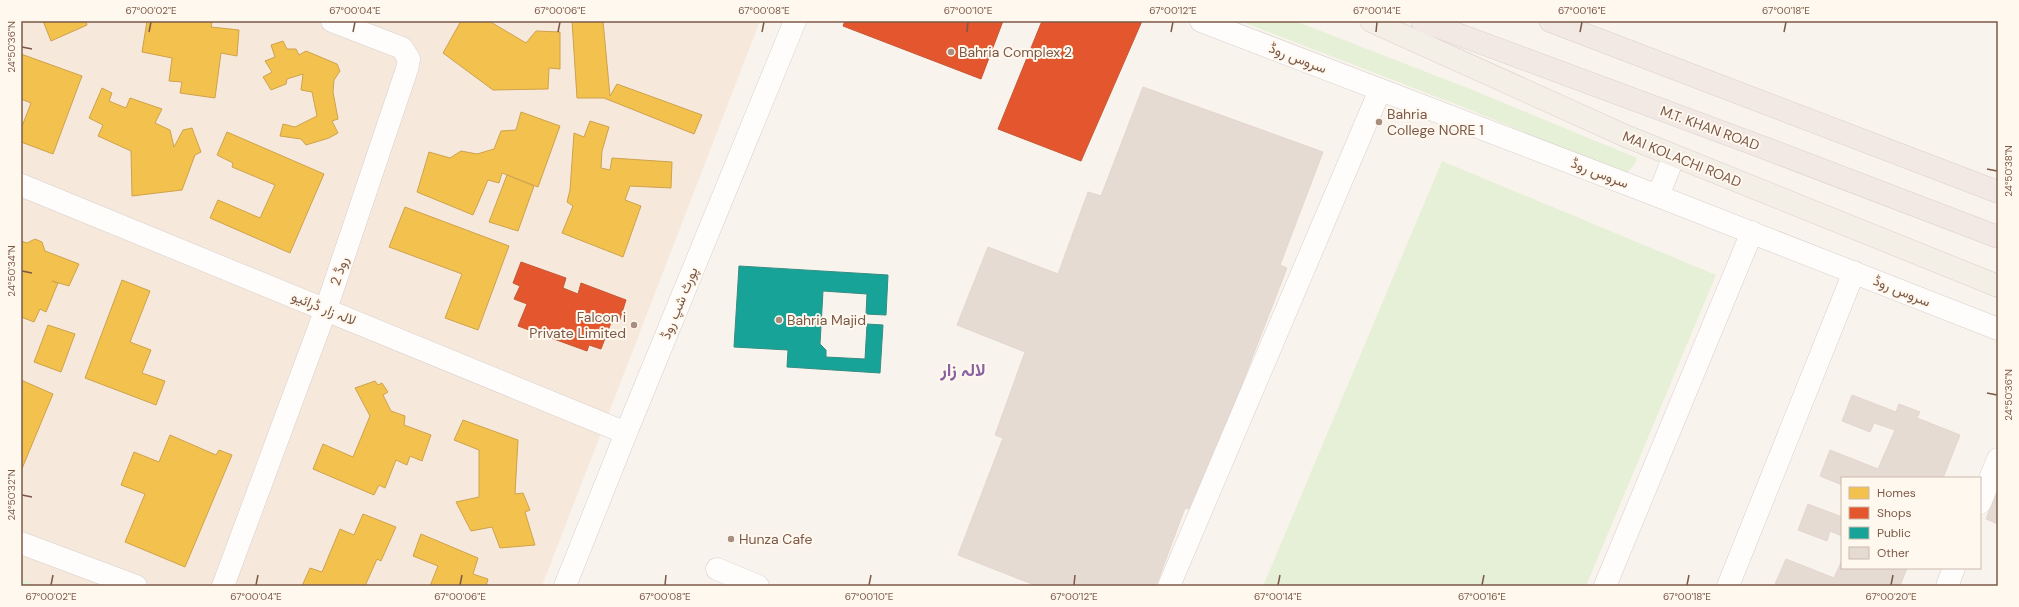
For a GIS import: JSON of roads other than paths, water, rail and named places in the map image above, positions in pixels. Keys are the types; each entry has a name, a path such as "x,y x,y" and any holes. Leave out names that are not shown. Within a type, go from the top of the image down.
{"highway":[{"name":"M.T. KHAN ROAD","path":"1422,21 1762,147 1998,237"},
{"path":"1550,21 1998,192"}],"main road":[{"name":"MAI KOLACHI ROAD","path":"1371,21 1674,156 1998,286"}],"street":[{"name":"روڈ 2","path":"223,586 326,309 407,69 409,59 402,48 332,21"},
{"name":"پورٹ شپ روڈ","path":"565,586 795,21"},
{"name":"سروس روڈ","path":"1201,21 1752,232 1998,329"},
{"path":"1169,586 1380,90"},
{"path":"1658,196 1674,156"},
{"name":"لالہ زار ڈرائیو","path":"21,185 626,433"},
{"path":"1605,586 1752,232"},
{"path":"1728,586 1854,272"},
{"path":"1981,501 1998,459"},
{"path":"21,543 136,586"},
{"path":"718,569 758,586"},
{"path":"1947,586 1954,569"}],"place":[{"name":"Bahria Complex 2","path":"951,52"},
{"name":"Bahria College NORE 1","path":"1379,122"},
{"name":"Bahria Majid","path":"779,320"},
{"name":"Falcon i Private Limited","path":"634,325"},
{"name":"Hunza Cafe","path":"731,539"}],"district":[{"name":"لالہ زار","path":"963,370"}]}
